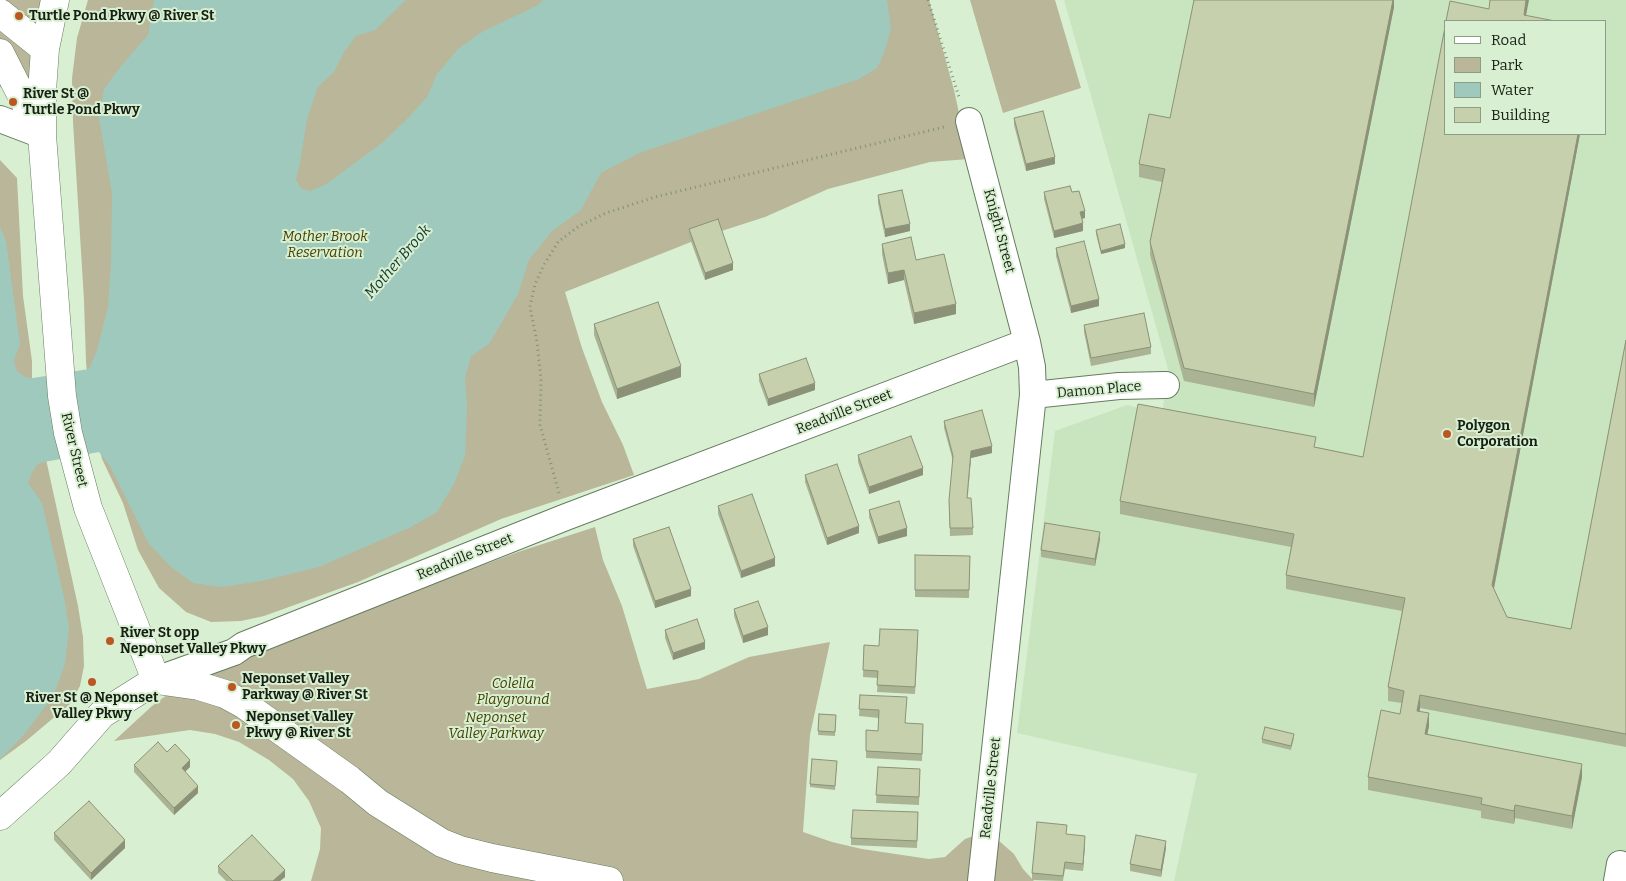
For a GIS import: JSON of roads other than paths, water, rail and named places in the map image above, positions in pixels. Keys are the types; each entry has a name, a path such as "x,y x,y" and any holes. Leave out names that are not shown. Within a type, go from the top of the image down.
{"main road":[{"name":"River Street","path":"55,0 45,49 42,91 42,135 58,362 68,433 88,508 102,548 156,680"},
{"path":"0,13 45,49"},
{"path":"0,53 42,135"},
{"path":"0,816 59,763 102,714 156,680 199,686 225,694 245,704 350,780 378,803 442,844 492,858 609,881"}],"street":[{"path":"0,119 42,135"},
{"name":"Knight Street","path":"969,121 1027,342"},
{"name":"Readville Street","path":"156,680 234,652 244,644 566,517 1027,342 1032,367 1033,395 982,881"},
{"name":"Damon Place","path":"1033,395 1119,386 1166,385"}],"water":[{"name":"Mother Brook Reservation","path":"154,0 406,0 375,30 356,36 344,52 334,72 318,87 307,119 296,180 302,189 310,191 325,185 382,143 427,97 437,74 458,49 482,32 536,6 543,0 887,0 891,29 884,53 877,68 859,79 639,153 601,173 581,210 551,232 529,260 518,294 489,344 471,356 465,378 467,405 465,456 454,484 437,512 411,527 319,567 261,581 222,587 193,583 171,567 149,544 110,466 99,452 39,463 32,472 28,483 42,503 64,597 69,628 65,664 53,697 22,737 0,759 0,227 6,241 20,344 14,360 16,370 25,377 33,378 89,369 97,350 108,307 111,263 112,193 99,118 104,89 148,35"}],"place":[{"name":"Turtle Pond Pkwy @ River St","path":"19,16"},
{"name":"River St @ Turtle Pond Pkwy","path":"13,102"},
{"name":"Polygon Corporation","path":"1447,434"},
{"name":"River St opp Neponset Valley Pkwy","path":"110,641"},
{"name":"River St @ Neponset Valley Pkwy","path":"92,682"},
{"name":"Neponset Valley Parkway @ River St","path":"232,687"},
{"name":"Neponset Valley Pkwy @ River St","path":"236,725"}],"water label":[{"name":"Mother Brook","path":"398,262"}],"park label":[{"name":"Colella Playground","path":"513,692"},
{"name":"Neponset Valley Parkway","path":"496,726"}]}
